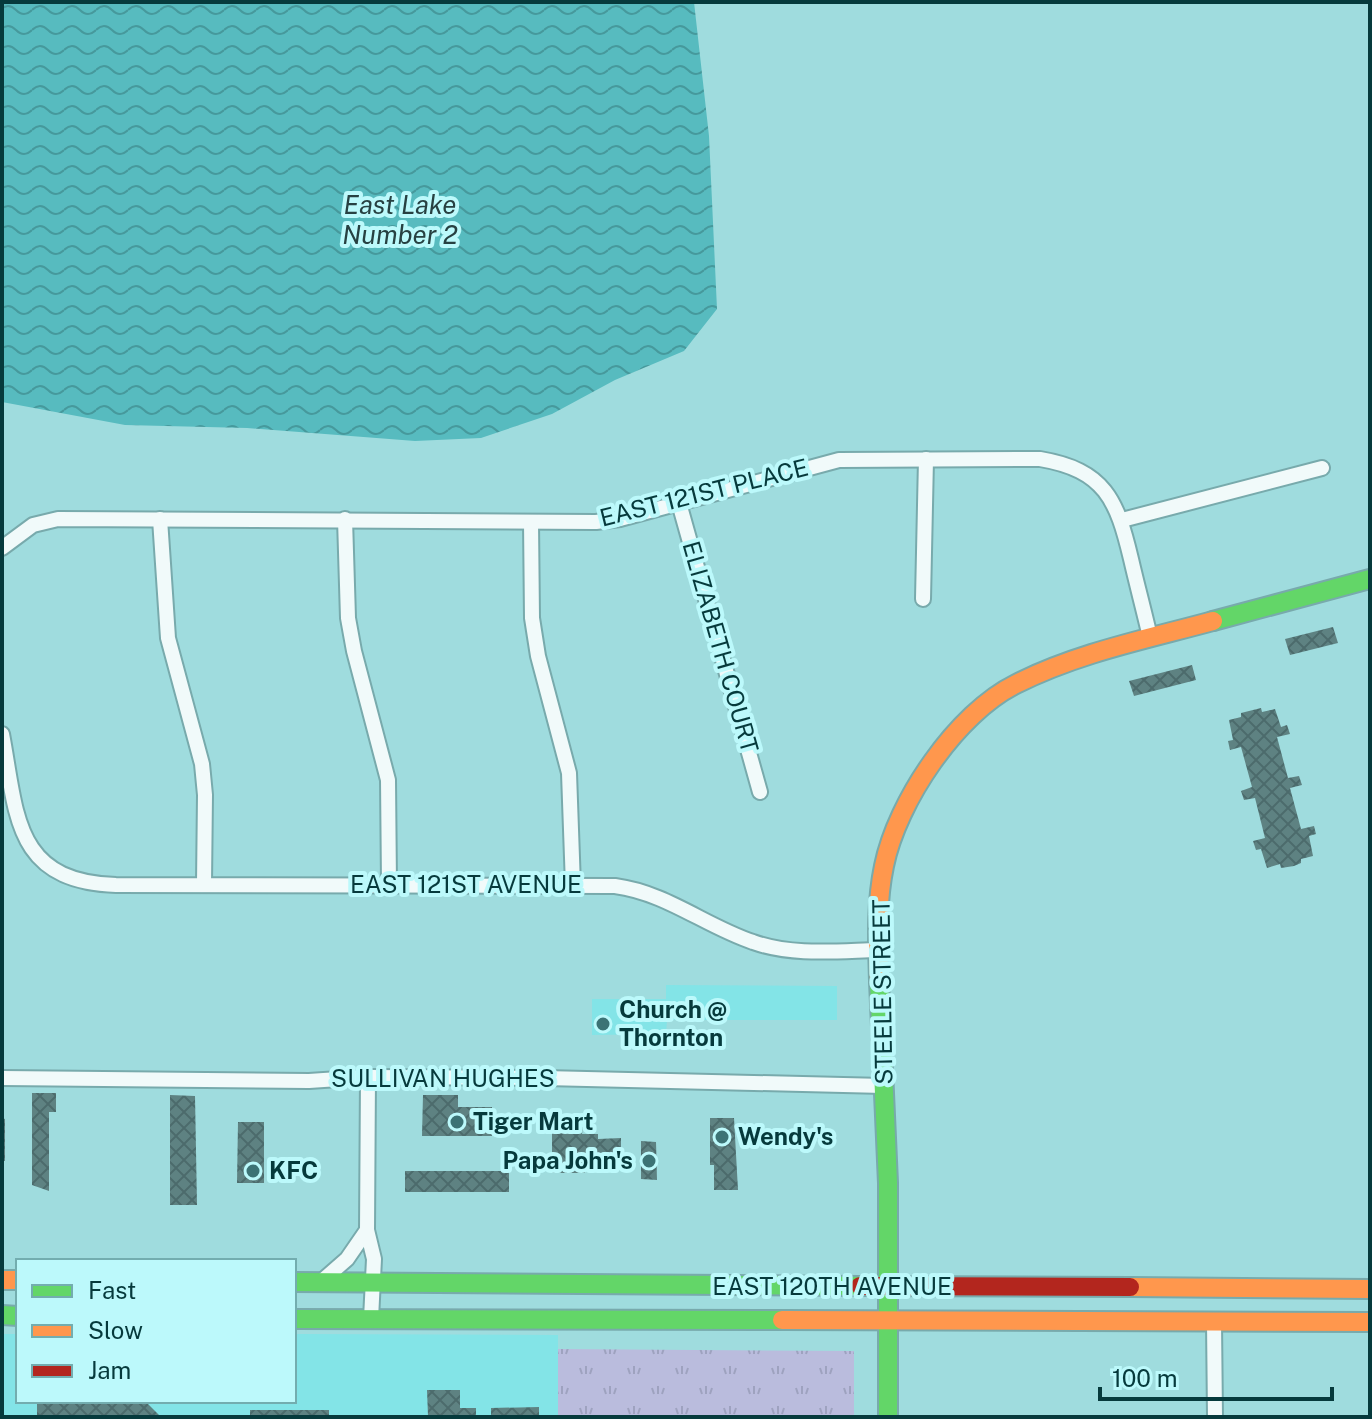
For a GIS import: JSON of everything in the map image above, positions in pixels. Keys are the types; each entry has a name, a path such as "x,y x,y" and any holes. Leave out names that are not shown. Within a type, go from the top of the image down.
{"main road":[{"name":"STEELE STREET","path":"888,1417 888,1197 878,950 881,880 892,838 907,804 928,769 976,711 1015,684 1061,664 1150,637 1370,579"},
{"name":"EAST 120TH AVENUE","path":"296,1282 1370,1289"},
{"name":"EAST 120TH AVENUE","path":"296,1319 1370,1322"}],"street":[{"path":"923,599 926,459"},
{"name":"EAST 121ST PLACE","path":"2,547 25,529 48,520 596,522 620,519 839,460 1040,459 1058,462 1096,480 1113,500 1122,520 1150,637"},
{"path":"1122,520 1322,468"},
{"name":"ELIZABETH COURT","path":"679,503 760,792"},
{"path":"160,519 168,638 202,764 205,795 204,883"},
{"path":"345,519 348,618 388,780 389,884"},
{"path":"531,522 532,618 538,656 569,773 573,886"},
{"name":"EAST 121ST AVENUE","path":"2,734 20,827 34,852 76,880 98,884 615,886 648,892 718,928 768,947 878,950"},
{"path":"368,1077 367,1230 374,1259 371,1319"},
{"name":"SULLIVAN HUGHES","path":"2,1078 309,1081 368,1077 545,1078 884,1086"},
{"path":"320,1282 347,1259 367,1230"},
{"path":"1214,1322 1215,1417"}],"shaded area":[{"path":"666,985 837,986 837,1020 667,1020 666,1034 592,1035 592,999 666,999"},
{"path":"2,1334 16,1334 16,1403 296,1403 296,1334 558,1335 558,1417 2,1417"}],"green space":[{"path":"558,1349 854,1351 854,1417 558,1417"}],"water":[{"name":"East Lake Number 2","path":"2,2 694,2 709,136 717,309 684,351 615,380 552,414 481,438 415,441 247,428 125,425 2,402"}],"building":[{"path":"1333,627 1338,643 1290,655 1285,639"},
{"path":"1192,665 1196,680 1134,696 1129,681"},
{"path":"1261,708 1262,712 1275,709 1281,727 1287,725 1290,734 1277,737 1288,778 1299,776 1302,785 1290,788 1301,829 1314,826 1316,834 1309,836 1313,856 1301,859 1301,863 1294,866 1281,868 1280,864 1267,868 1261,849 1256,850 1253,841 1265,838 1255,798 1244,800 1241,791 1252,787 1241,747 1230,750 1228,741 1233,740 1229,720"},
{"path":"32,1093 56,1093 56,1112 49,1112 49,1191 32,1185"},
{"path":"170,1095 195,1096 197,1205 170,1205"},
{"name":"Tiger Mart","path":"423,1095 458,1095 458,1107 492,1107 492,1136 422,1136"},
{"path":"2,1118 5,1119 5,1161 2,1161"},
{"name":"Wendy's","path":"710,1118 734,1118 738,1190 714,1190 714,1165 710,1165"},
{"path":"238,1122 264,1122 264,1183 237,1183"},
{"path":"583,1127 582,1134 598,1134 598,1139 621,1138 621,1160 600,1161 600,1167 585,1167 585,1173 552,1173 552,1128"},
{"name":"Papa John's","path":"641,1141 656,1142 657,1180 641,1179"},
{"path":"405,1171 509,1171 509,1192 405,1192"},
{"path":"427,1390 460,1390 460,1408 476,1408 476,1417 428,1416"},
{"path":"37,1403 147,1403 161,1417 37,1417"},
{"path":"539,1407 539,1417 491,1417 491,1408"},
{"path":"250,1410 329,1410 329,1417 250,1417"}],"traffic: fast":[{"path":"1213,621 1370,579"},
{"path":"879,981 888,1183 888,1417"},
{"path":"296,1282 860,1286"},
{"path":"2,1315 16,1316"},
{"path":"296,1319 782,1320"}],"traffic: slow":[{"path":"879,981 880,895 891,841 916,787 952,737 994,697 1039,673 1113,648 1213,621"},
{"path":"2,1280 16,1280"},
{"path":"1130,1287 1370,1289"},
{"path":"782,1320 1370,1322"}],"traffic: jam":[{"path":"860,1286 1130,1287"}],"place":[{"name":"Church @ Thornton","path":"603,1024"},
{"name":"Tiger Mart","path":"457,1122"},
{"name":"Wendy's","path":"722,1137"},
{"name":"Papa John's","path":"649,1161"},
{"name":"KFC","path":"253,1171"}]}
